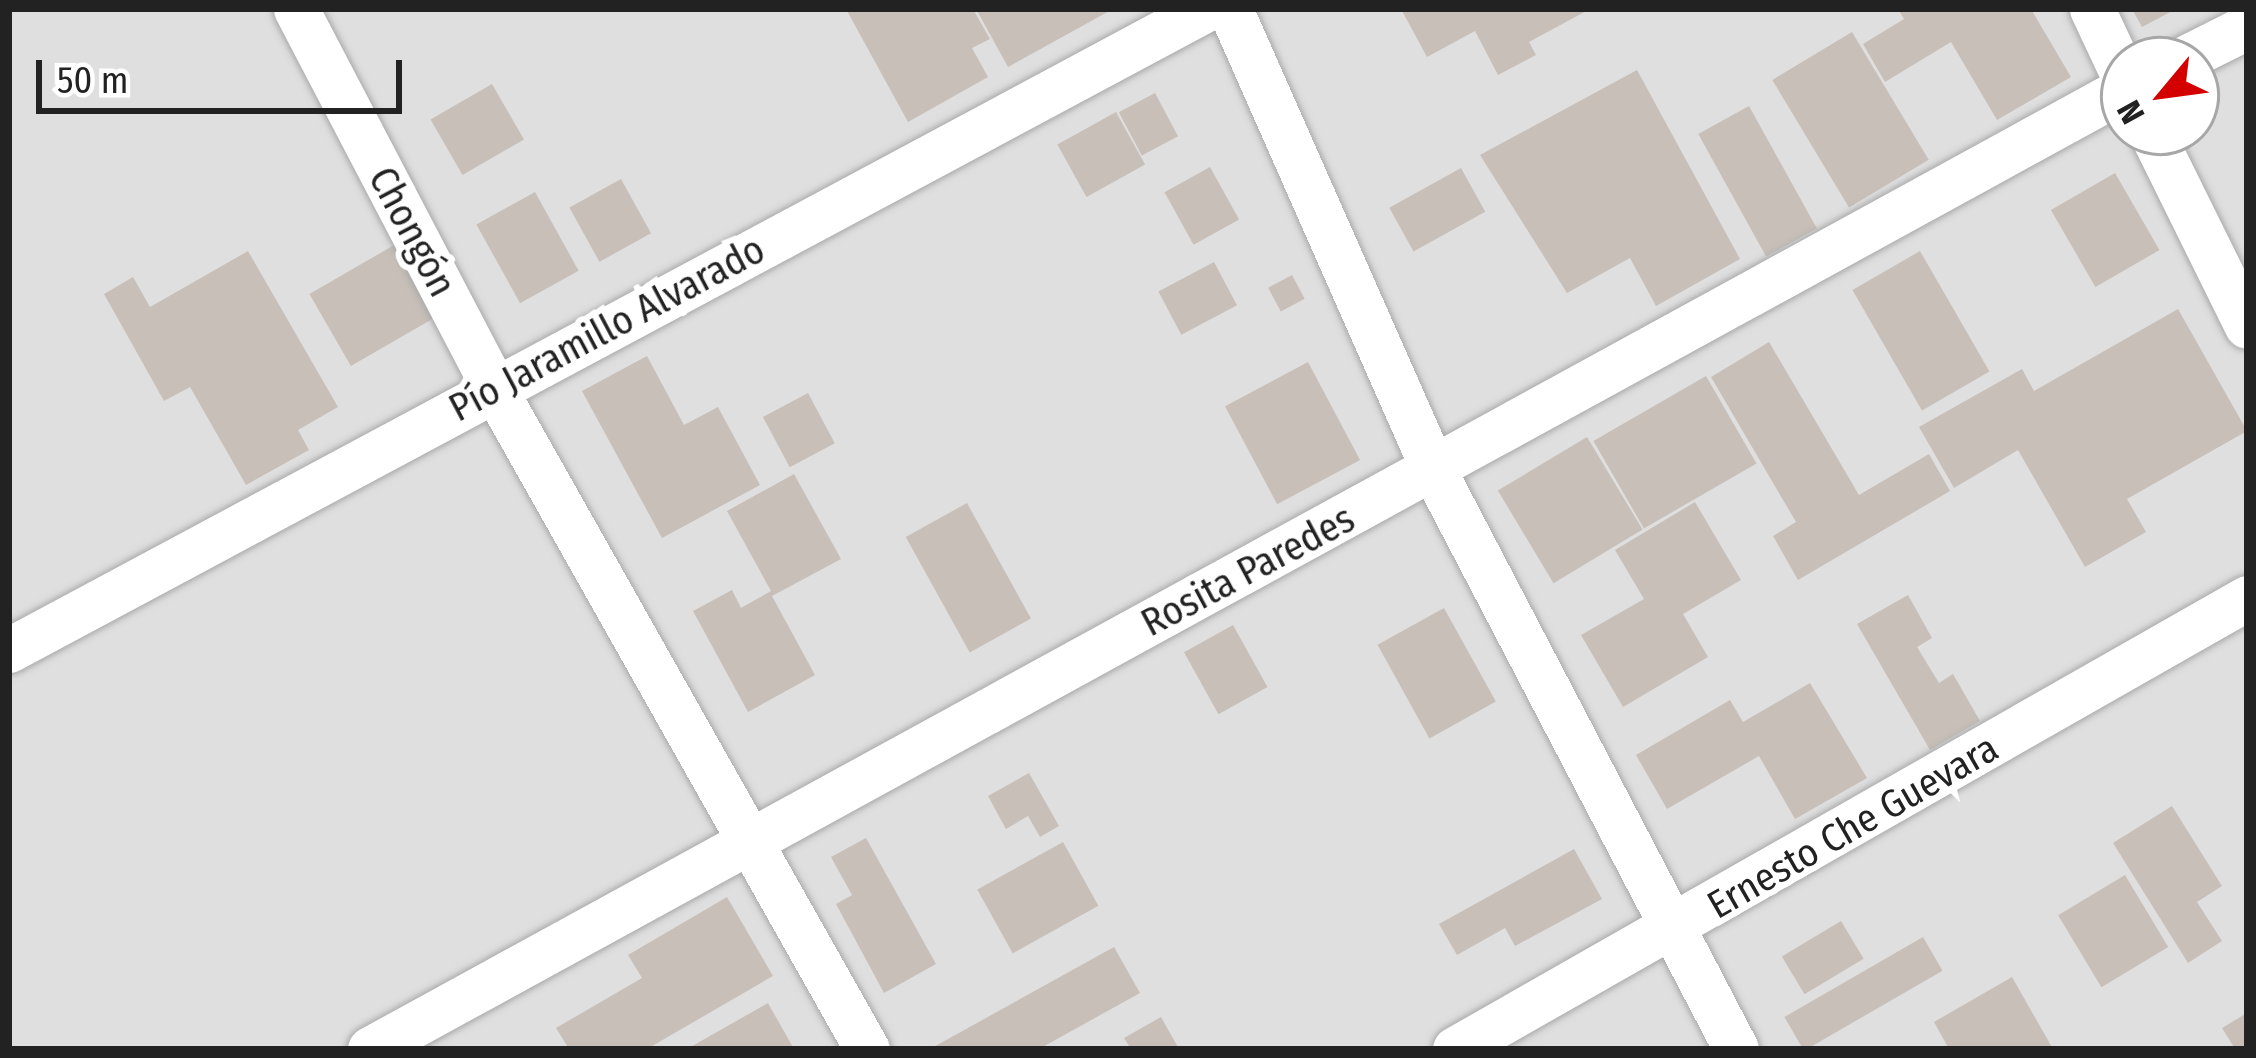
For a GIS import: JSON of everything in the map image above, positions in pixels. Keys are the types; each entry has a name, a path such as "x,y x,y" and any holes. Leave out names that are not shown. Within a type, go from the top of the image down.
{"street":[{"name":"Chongón","path":"296,9 495,390 754,839 868,1049"},
{"name":"Pío Jaramillo Alvarado","path":"9,650 1206,9"},
{"path":"1230,9 1434,471 1736,1049"},
{"path":"2220,40 2247,27"},
{"name":"Rosita Paredes","path":"370,1049 1434,471 2100,102"},
{"path":"2163,156 2247,326"},
{"name":"Ernesto Che Guevara","path":"1455,1049 1672,932 2247,598"}],"shaded area":[{"path":"9,9 2247,9 2247,1049 9,1049"}],"building":[{"path":"846,9 973,9 990,39 972,48 988,77 908,122"},
{"path":"976,9 1113,9 1008,67"},
{"path":"1401,9 1590,9 1529,42 1536,55 1498,75 1475,31 1427,57"},
{"path":"1898,9 2031,9 2071,77 1997,120 1951,42 1885,82 1863,44 1904,19"},
{"path":"2132,9 2176,9 2142,27"},
{"path":"1852,32 1929,160 1849,208 1772,80"},
{"path":"1637,70 1740,259 1656,306 1630,258 1567,293 1480,155"},
{"path":"492,84 524,139 463,175 431,120"},
{"path":"1155,93 1178,136 1142,156 1119,112"},
{"path":"1749,106 1817,228 1766,257 1698,134"},
{"path":"1116,112 1145,164 1086,197 1057,144"},
{"path":"1210,167 1239,219 1194,245 1165,192"},
{"path":"1461,168 1485,212 1414,251 1389,208"},
{"path":"2115,173 2160,250 2095,287 2051,210"},
{"path":"621,179 651,233 599,262 569,208"},
{"path":"535,192 579,271 520,303 476,224"},
{"path":"396,244 438,316 351,366 309,294"},
{"path":"248,251 338,407 298,430 309,450 246,485 190,387 164,401 104,294 133,277 150,307"},
{"path":"1920,251 1990,371 1922,410 1852,290"},
{"path":"1214,262 1237,305 1181,335 1158,292"},
{"path":"1292,275 1305,299 1281,312 1268,288"},
{"path":"2178,309 2247,431 2127,499 2146,532 2085,567 2018,450 1954,488 1919,427 2022,369 2034,391"},
{"path":"1769,342 1859,495 1929,454 1950,491 1798,580 1773,536 1796,522 1711,377"},
{"path":"647,356 684,425 718,407 760,485 662,538 582,391"},
{"path":"1308,362 1360,460 1277,504 1225,406"},
{"path":"1706,376 1756,463 1644,528 1593,441"},
{"path":"808,393 835,443 790,467 763,417"},
{"path":"1587,437 1643,530 1553,583 1498,491"},
{"path":"794,474 841,559 772,596 815,675 748,712 693,611 732,590 741,608 771,591 727,511"},
{"path":"1695,502 1741,580 1683,614 1708,657 1623,707 1581,635 1644,599 1615,550"},
{"path":"967,503 1031,618 970,652 906,537"},
{"path":"1908,595 1932,638 1917,647 1939,683 1953,674 1980,721 1930,750 1857,624"},
{"path":"1444,608 1496,702 1429,738 1378,645"},
{"path":"1233,625 1267,687 1218,714 1184,652"},
{"path":"1810,683 1867,778 1795,819 1759,756 1667,809 1636,755 1730,700 1743,722"},
{"path":"1029,773 1059,826 1040,837 1028,816 1006,829 988,796"},
{"path":"2172,806 2222,886 2197,902 2222,941 2188,963 2113,843"},
{"path":"866,838 936,964 884,993 836,904 852,895 831,857"},
{"path":"1063,842 1098,906 1013,953 977,890"},
{"path":"1574,849 1602,899 1515,946 1505,928 1457,955 1439,924"},
{"path":"2125,875 2168,947 2101,987 2058,915"},
{"path":"727,897 773,976 647,1049 569,1049 556,1028 642,978 628,955"},
{"path":"1841,921 1864,959 1805,994 1782,957"},
{"path":"1923,937 1942,971 1807,1049 1784,1017"},
{"path":"1114,947 1140,993 1039,1049 930,1049"},
{"path":"2012,977 2053,1049 1949,1049 1934,1022"},
{"path":"768,1003 794,1049 687,1049"},
{"path":"2247,1013 2247,1049 2235,1049 2222,1028"},
{"path":"1161,1017 1179,1049 1131,1049 1124,1038"}]}
